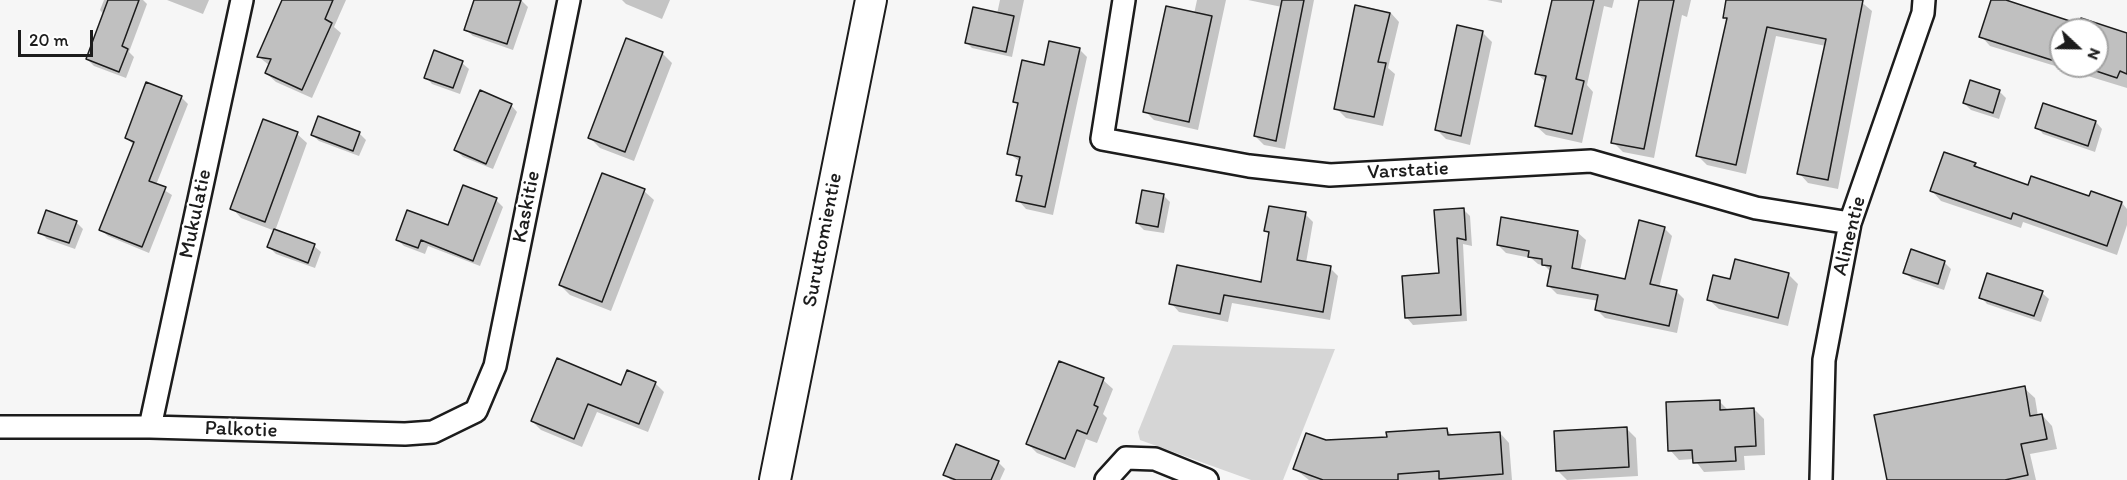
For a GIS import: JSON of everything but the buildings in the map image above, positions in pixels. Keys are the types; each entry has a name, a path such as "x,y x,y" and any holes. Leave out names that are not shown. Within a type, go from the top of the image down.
{"street":[{"name":"Mukulatie","path":"150,427 242,0"},
{"name":"Kaskitie","path":"476,411 495,366 569,0"},
{"name":"Suruttomientie","path":"775,480 871,0"},
{"name":"Varstatie","path":"1124,0 1102,139 1249,166 1330,175 1591,161 1756,208 1850,223"},
{"name":"Alinentie","path":"1821,480 1824,360 1850,223 1923,13 1924,0"},
{"name":"Palkotie","path":"0,427 150,427 405,434 433,432 476,411"},
{"path":"1106,480 1125,458 1155,459 1207,480"}],"shaded area":[{"path":"1173,345 1335,349 1283,480 1251,480 1140,440 1138,432"}]}
